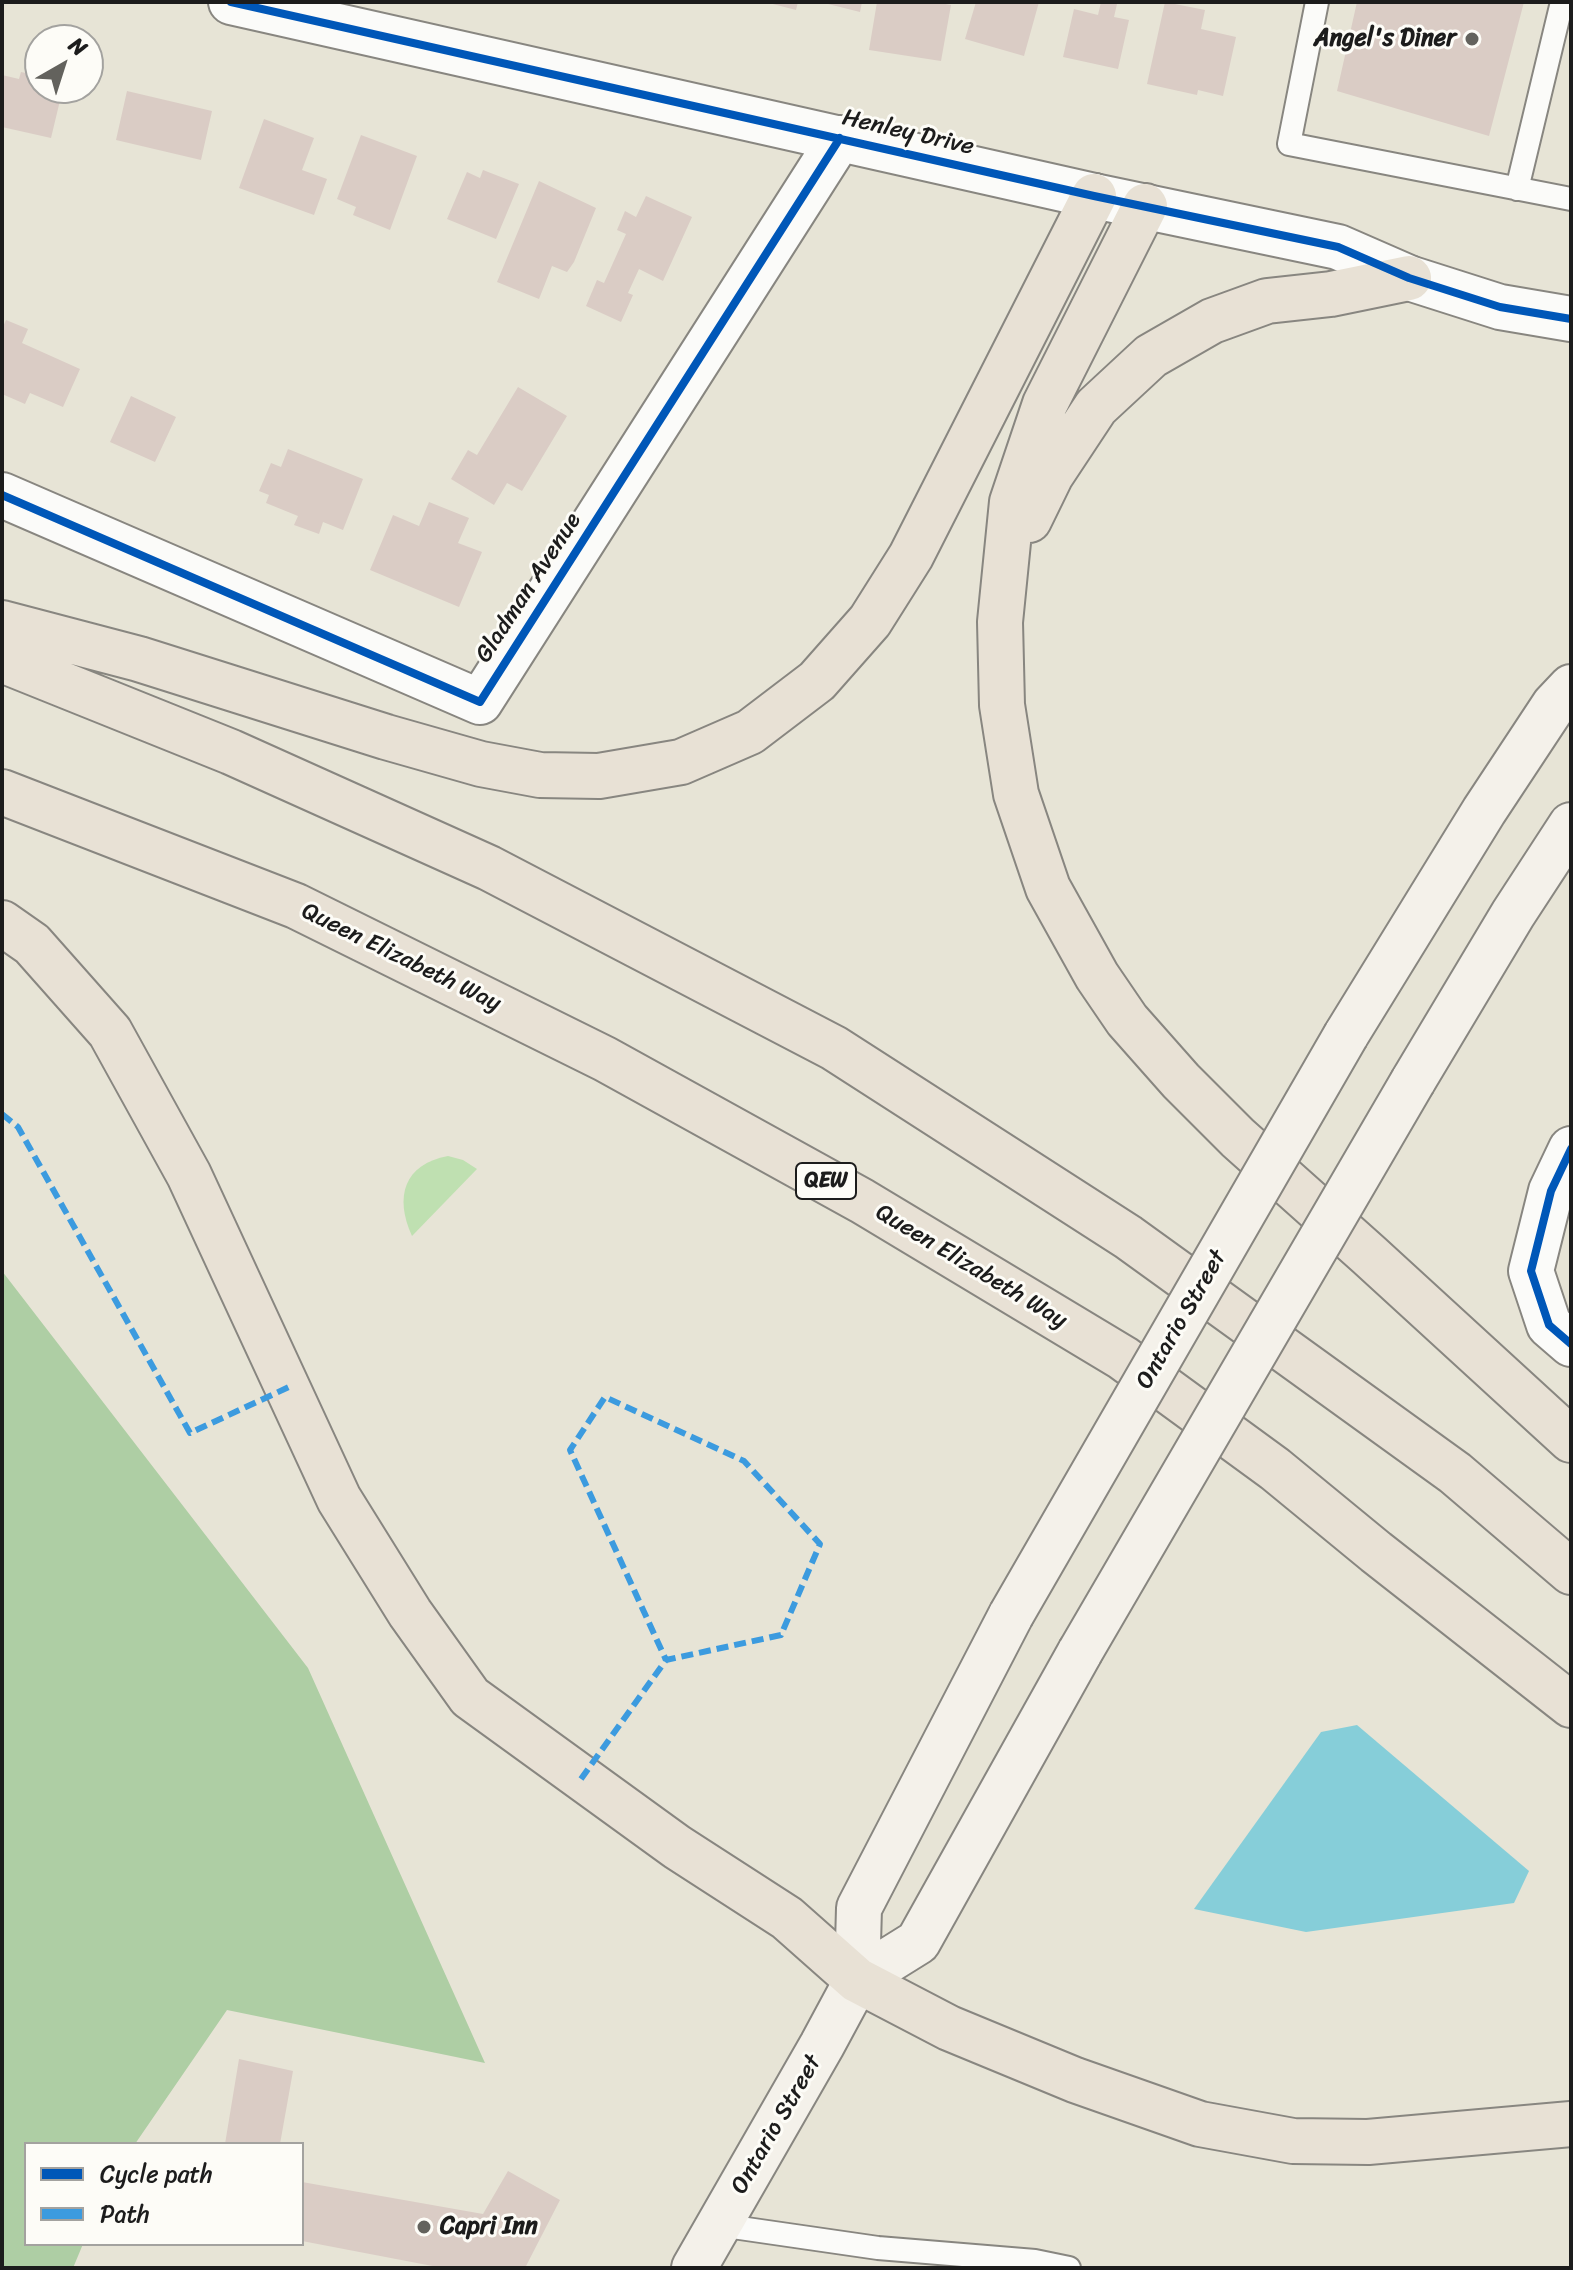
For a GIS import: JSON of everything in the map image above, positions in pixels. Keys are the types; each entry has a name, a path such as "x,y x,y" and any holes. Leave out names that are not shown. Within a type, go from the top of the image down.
{"highway":[{"path":"2,623 139,659 481,764 540,775 599,776 681,762 750,732 817,681 870,621 911,556 1094,196"},
{"path":"1145,206 1045,404 1012,502 1000,622 1002,705 1016,794 1048,888 1097,976 1127,1020 1181,1081 1238,1138 1571,1440"},
{"path":"1000,622 1023,532 1051,475 1096,407 1151,356 1212,321 1267,301 1331,294 1409,278"},
{"path":"2,660 231,752 489,868 834,1048 1128,1237 1455,1473 1571,1572"},
{"name":"Queen Elizabeth Way","path":"2,792 296,906 605,1059 862,1201 1123,1358 1275,1469 1571,1705"},
{"path":"2,923 32,944 110,1032 189,1175 339,1499 410,1613 470,1697 677,1847 787,1918 857,1980 949,2028 1075,2080 1200,2124 1293,2141 1368,2142 1571,2124"}],"main road":[{"name":"Ontario Street","path":"694,2268 857,1980 859,1908 1011,1615 1346,1035 1484,811 1554,705 1571,687"},
{"name":"Ontario Street","path":"857,1980 918,1942 1080,1652 1413,1081 1513,914 1571,825"}],"street":[{"name":"Henley Drive","path":"231,2 1094,196 1338,247 1409,278 1500,307 1571,319"},
{"name":"Gladman Avenue","path":"2,495 480,702 840,138"},
{"path":"1571,1149 1551,1191 1531,1271 1549,1325 1571,1344"}],"lane":[{"path":"1317,2 1289,144 1571,199"},
{"path":"1517,189 1562,2"},
{"path":"719,2225 917,2260 1069,2268"}],"green space":[{"path":"448,1156 463,1160 477,1169 412,1236 404,1208 407,1184 421,1166"},
{"path":"2,1271 308,1668 485,2063 227,2010 136,2142 24,2142 24,2246 82,2246 73,2268 2,2268"}],"water":[{"path":"1357,1725 1529,1871 1514,1903 1306,1932 1194,1909 1321,1732"}],"building":[{"path":"765,2 798,2 796,10"},
{"path":"820,2 862,2 860,12"},
{"path":"877,2 951,5 941,61 869,50"},
{"path":"976,2 1039,2 1024,56 965,39"},
{"path":"1101,2 1117,4 1114,17 1129,20 1118,69 1063,57 1074,9 1098,15"},
{"path":"1165,2 1205,10 1201,29 1236,37 1223,96 1198,90 1197,95 1147,84"},
{"path":"1357,2 1524,2 1489,136 1337,91"},
{"path":"21,72 24,73 24,104 59,104 51,138 2,127 2,75 19,79"},
{"path":"127,91 212,111 201,160 116,140"},
{"path":"264,119 314,138 302,170 327,179 314,215 239,188"},
{"path":"361,135 417,156 390,230 353,215 356,207 337,199"},
{"path":"483,170 519,184 496,239 447,219 467,172 480,178"},
{"path":"539,181 596,208 574,262 567,272 552,266 539,299 497,282"},
{"path":"646,196 692,217 663,281 639,269 628,293 633,295 621,322 586,306 597,280 604,283 626,234 617,230 625,211 636,217"},
{"path":"6,320 28,329 22,343 80,369 63,407 30,393 25,404 2,394 2,329"},
{"path":"518,387 567,416 522,491 507,483 494,505 451,479 468,450 477,455"},
{"path":"131,396 176,417 155,462 110,442"},
{"path":"288,449 363,479 343,530 323,522 319,534 294,525 298,516 266,503 269,495 259,491 271,463 281,467"},
{"path":"429,502 469,518 458,543 482,552 459,607 370,570 393,515 419,526"},
{"path":"239,2059 293,2071 280,2142 225,2142"},
{"name":"Capri Inn","path":"508,2171 560,2200 525,2268 443,2268 304,2241 304,2182 483,2214"}],"marked path":[{"path":"2,1114 18,1127 190,1433 289,1387"},
{"path":"581,1779 666,1660 781,1635 820,1544 744,1461 605,1397 570,1450 666,1660"}],"cycle path":[{"path":"231,2 1094,196 1338,247 1409,278 1500,307 1571,319"},
{"path":"2,495 480,702 840,138"},
{"path":"1571,1149 1551,1191 1531,1271 1549,1325 1571,1344"}],"place":[{"name":"Angel's Diner","path":"1472,39"},
{"name":"Capri Inn","path":"424,2227"}]}
